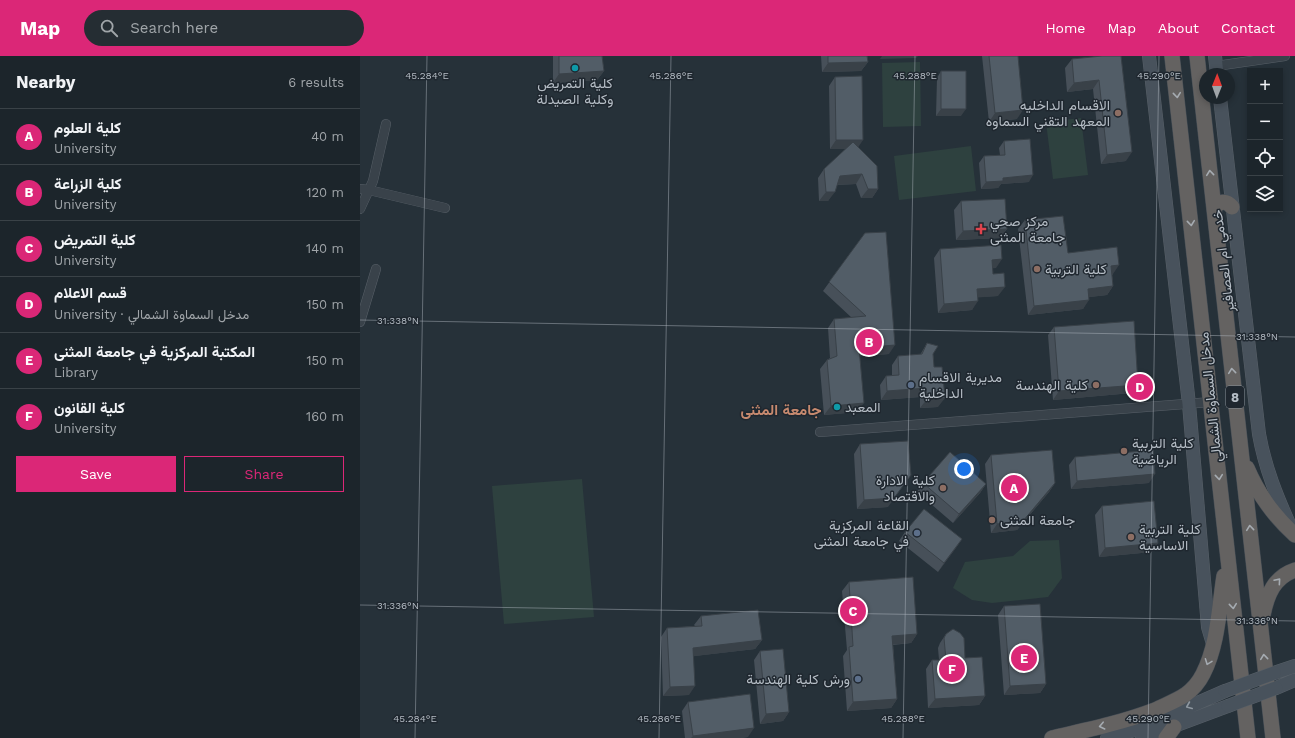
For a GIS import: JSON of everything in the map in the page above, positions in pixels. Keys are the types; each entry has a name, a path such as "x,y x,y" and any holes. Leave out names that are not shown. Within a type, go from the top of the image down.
{"highway":[{"name":"مدخل السماوة الشمالي","path":"1172,56 1248,738"},
{"name":"مدخل السماوة الشمالي","path":"1197,56 1227,198 1214,208 1273,738"},
{"path":"1241,452 1250,477 1263,499 1271,510 1294,534"},
{"path":"1052,738 1114,724 1167,705 1185,695 1202,676 1209,659 1213,644 1227,555"},
{"path":"1261,626 1265,604 1273,587 1282,576 1295,570"}],"main road":[{"path":"1148,56 1189,404 1208,627 1213,644"},
{"name":"خدمي ام العصافير","path":"1220,104 1227,198 1260,440 1272,487 1294,534"},
{"path":"1107,738 1138,729 1225,691 1295,666"},
{"path":"1142,738 1170,732 1228,706 1295,680"}],"street":[{"path":"1216,65 1285,56"},
{"path":"360,209 364,189 373,181 386,124"},
{"path":"364,189 445,208"},
{"path":"360,322 376,270"},
{"path":"820,432 1211,402"}],"green space":[{"path":"920,62 921,126 883,127 882,63"},
{"path":"1081,118 1088,175 1053,179 1046,122"},
{"path":"971,146 976,191 899,200 894,156"},
{"path":"582,479 594,617 504,624 492,486"},
{"path":"1059,540 1062,578 1048,597 992,603 972,600 953,588 965,562 1013,556 1030,541"}],"building":[{"path":"559,56 602,56 604,71 559,74"},
{"path":"828,56 867,56 868,62 828,63"},
{"path":"989,56 1018,56 1023,110 995,113"},
{"path":"1121,56 1132,152 1107,155 1099,80 1074,83 1072,59"},
{"path":"941,71 966,71 966,109 941,109"},
{"path":"862,76 863,140 836,140 835,77"},
{"path":"1030,139 1033,175 1003,178 1003,181 986,182 984,156 1005,155 1004,141"},
{"path":"853,142 877,166 878,189 868,189 862,174 840,176 835,192 826,192 824,169"},
{"path":"1005,199 1007,229 963,231 961,201"},
{"path":"1063,216 1068,253 1117,247 1119,265 1111,266 1113,286 1088,289 1089,300 1034,306 1025,220"},
{"path":"886,232 895,345 859,348 864,403 831,406 827,360 837,356 834,319 866,316 829,282 865,233"},
{"path":"1001,245 1002,259 992,260 993,274 1004,273 1005,287 977,289 978,301 944,304 940,249"},
{"path":"1134,321 1138,385 1059,391 1054,327"},
{"path":"927,343 938,346 933,354 934,367 942,367 945,398 927,399 926,388 887,391 886,376 899,375 898,356 922,354"},
{"path":"908,441 911,475 894,498 864,500 860,444"},
{"path":"1052,450 1055,483 1023,521 997,524 991,455"},
{"path":"1153,450 1155,474 1077,481 1075,457"},
{"path":"950,452 986,484 959,514 923,483"},
{"path":"1154,501 1158,543 1105,548 1102,506"},
{"path":"924,509 962,539 944,563 905,532"},
{"path":"913,577 917,634 892,636 897,699 853,702 849,647 853,646 849,582"},
{"path":"1040,604 1046,684 1010,686 1004,606"},
{"path":"758,610 762,640 693,648 695,686 670,687 667,628 702,626 701,616"},
{"path":"953,629 960,633 964,638 965,658 982,657 985,696 935,699 932,660 946,660 944,638 946,634"},
{"path":"783,649 789,712 766,714 760,651"},
{"path":"750,694 754,728 693,736 688,702"}],"place":[{"name":"كلية التمريض وكلية الصيدلة","path":"575,68"},
{"name":"الاقسام الداخليه المعهد التقني السماوه","path":"1118,113"},
{"name":"مركز صحي جامعة المثنى","path":"981,229"},
{"name":"كلية التربية","path":"1037,269"},
{"name":"كلية الزراعة","path":"869,342"},
{"name":"مديرية الاقسام الداخلية","path":"911,385"},
{"name":"كلية الهندسة","path":"1096,385"},
{"name":"قسم الاعلام","path":"1140,387"},
{"name":"المعبد","path":"837,407"},
{"name":"كلية التربية الرياضية","path":"1124,451"},
{"name":"كلية الادارة والاقتصاد","path":"943,488"},
{"name":"كلية العلوم","path":"1014,488"},
{"name":"جامعة المثنى","path":"992,520"},
{"name":"القاعة المركزية في جامعة المثنى","path":"917,533"},
{"name":"كلية التربية الاساسية","path":"1131,537"},
{"name":"كلية التمريض","path":"853,611"},
{"name":"المكتبة المركزية في جامعة المثنى","path":"1024,658"},
{"name":"كلية القانون","path":"952,669"},
{"name":"ورش كلية الهندسة","path":"858,679"}],"district":[{"name":"جامعة المثنى","path":"781,410"}]}
